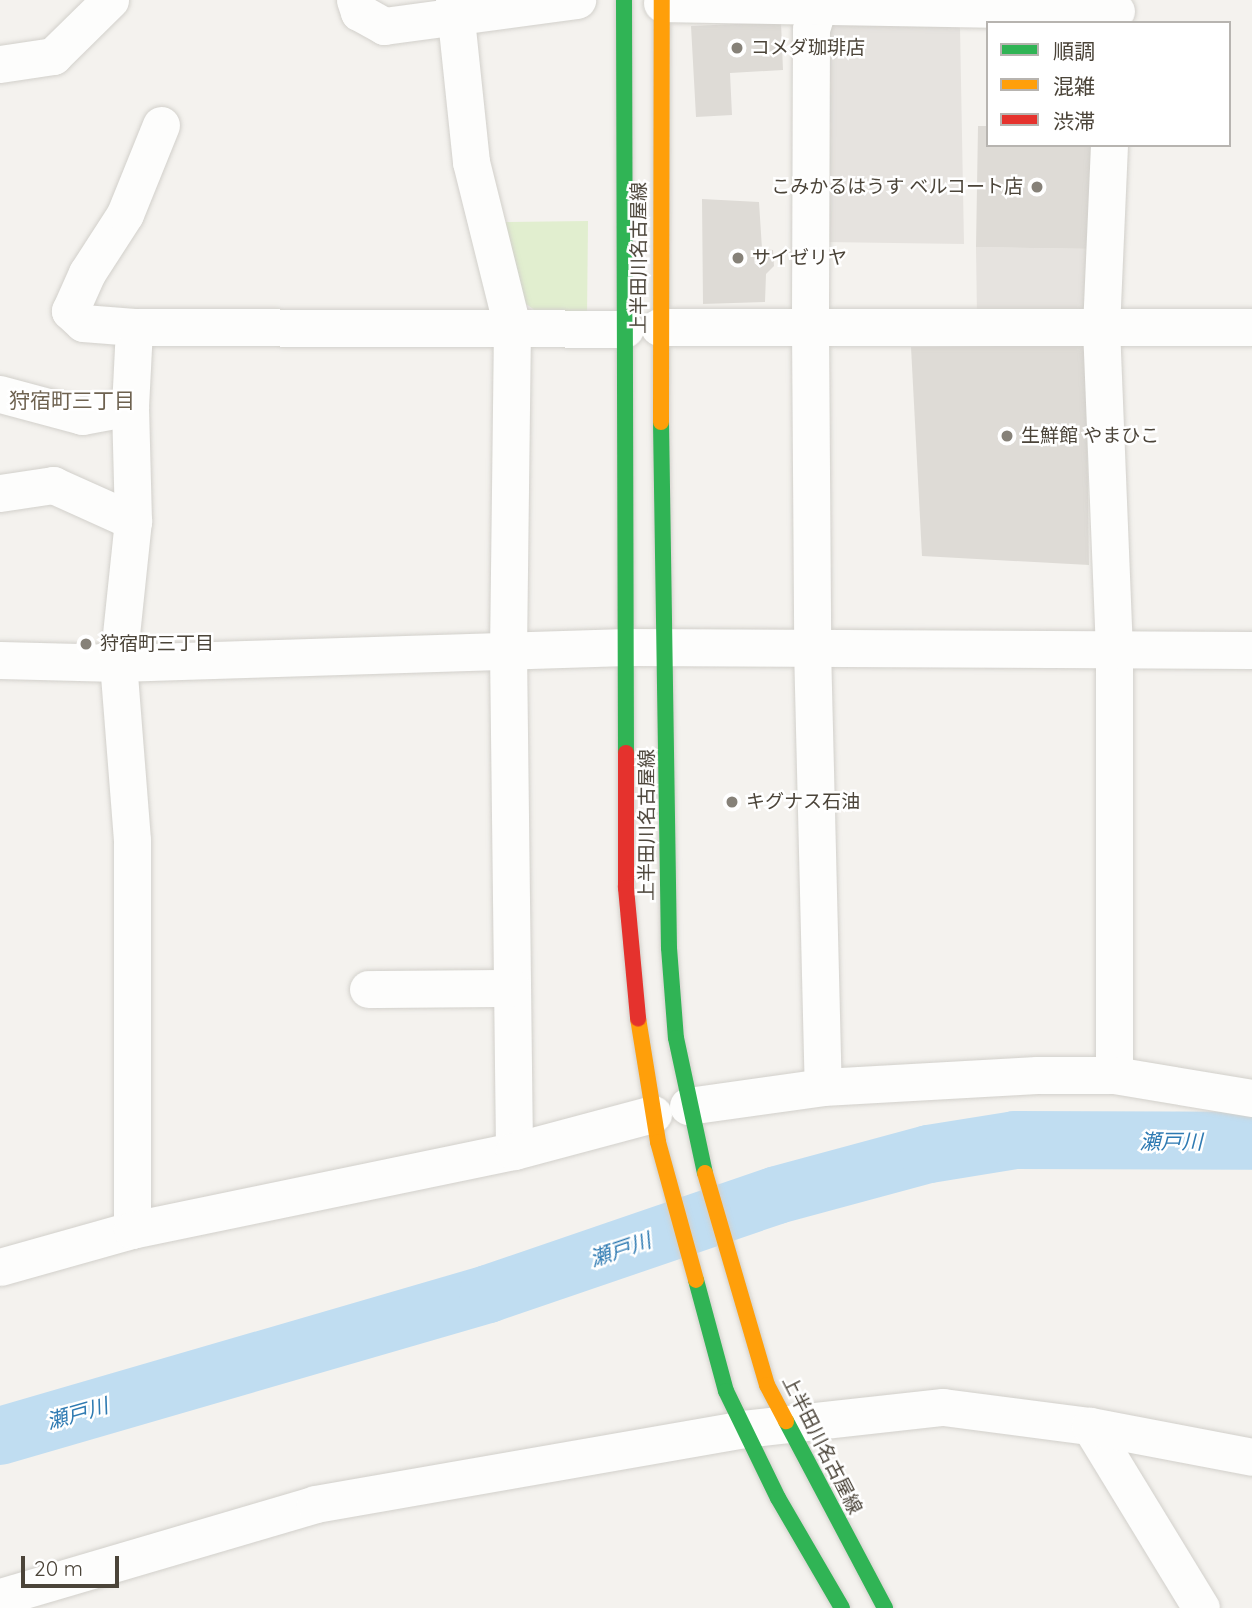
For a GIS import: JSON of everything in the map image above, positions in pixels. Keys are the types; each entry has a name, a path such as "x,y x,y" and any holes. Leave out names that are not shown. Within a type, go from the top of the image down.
{"main road":[{"name":"上半田川名古屋線","path":"624,0 642,328 666,648 669,948 676,1038 691,1121 767,1385 784,1424 885,1608"},
{"name":"上半田川名古屋線","path":"662,2 642,328 627,648 626,888 634,991 655,1128 726,1391 743,1429 842,1608"}],"street":[{"path":"0,64 53,56 110,0"},
{"path":"355,0 359,12 384,26 456,8 577,0"},
{"path":"662,2 1117,11"},
{"path":"818,3 811,29 810,327 812,647 823,1087"},
{"path":"456,8 471,162 512,326 508,650 514,1151"},
{"path":"161,125 125,214 87,273 70,312 83,323 134,327 1252,327"},
{"path":"1109,147 1101,327 1114,648 1114,1075"},
{"path":"132,1230 132,840 118,663 133,521 130,407 134,327"},
{"path":"0,394 82,416 130,407"},
{"path":"0,493 53,485 133,521"},
{"path":"0,660 118,663 627,648 1252,649"},
{"path":"368,989 512,988"},
{"path":"691,1121 823,1087 1114,1075 1252,1098"},
{"path":"0,1267 132,1230 514,1151 655,1128"},
{"path":"0,1597 315,1504 784,1424 943,1407 1090,1426 1252,1457"},
{"path":"1090,1426 1201,1608"}],"green space":[{"path":"588,221 587,319 540,314 508,291 501,222"}],"shaded area":[{"path":"827,25 960,27 964,244 824,242"},
{"path":"976,247 1094,249 1092,320 977,317"}],"building":[{"name":"コメダ珈琲店","path":"781,22 783,70 730,73 732,115 696,117 691,26"},
{"path":"978,126 986,126 986,147 1092,147 1094,249 976,247"},
{"name":"サイゼリヤ","path":"702,199 759,202 762,249 773,250 774,266 766,274 765,302 703,304"},
{"path":"1086,345 1089,565 922,556 911,347"}],"waterway":[{"name":"瀬戸川","path":"0,1436 488,1294 777,1195 929,1154 1015,1140 1252,1141"}],"traffic: fast":[{"path":"624,0 626,753"},
{"path":"661,422 669,948 676,1038 705,1173"},
{"path":"696,1280 726,1391 778,1498 842,1608"},
{"path":"786,1421 885,1608"}],"traffic: slow":[{"path":"661,422 662,0"},
{"path":"638,1018 658,1142 696,1280"},
{"path":"705,1173 767,1385 786,1421"}],"traffic: jam":[{"path":"626,753 626,888 638,1018"}],"place":[{"name":"コメダ珈琲店","path":"737,48"},
{"name":"こみかるはうす ベルコート店","path":"1037,187"},
{"name":"サイゼリヤ","path":"738,258"},
{"name":"生鮮館 やまひこ","path":"1007,436"},
{"name":"狩宿町三丁目","path":"86,644"},
{"name":"キグナス石油","path":"732,802"}],"district":[{"name":"狩宿町三丁目","path":"72,400"}]}
